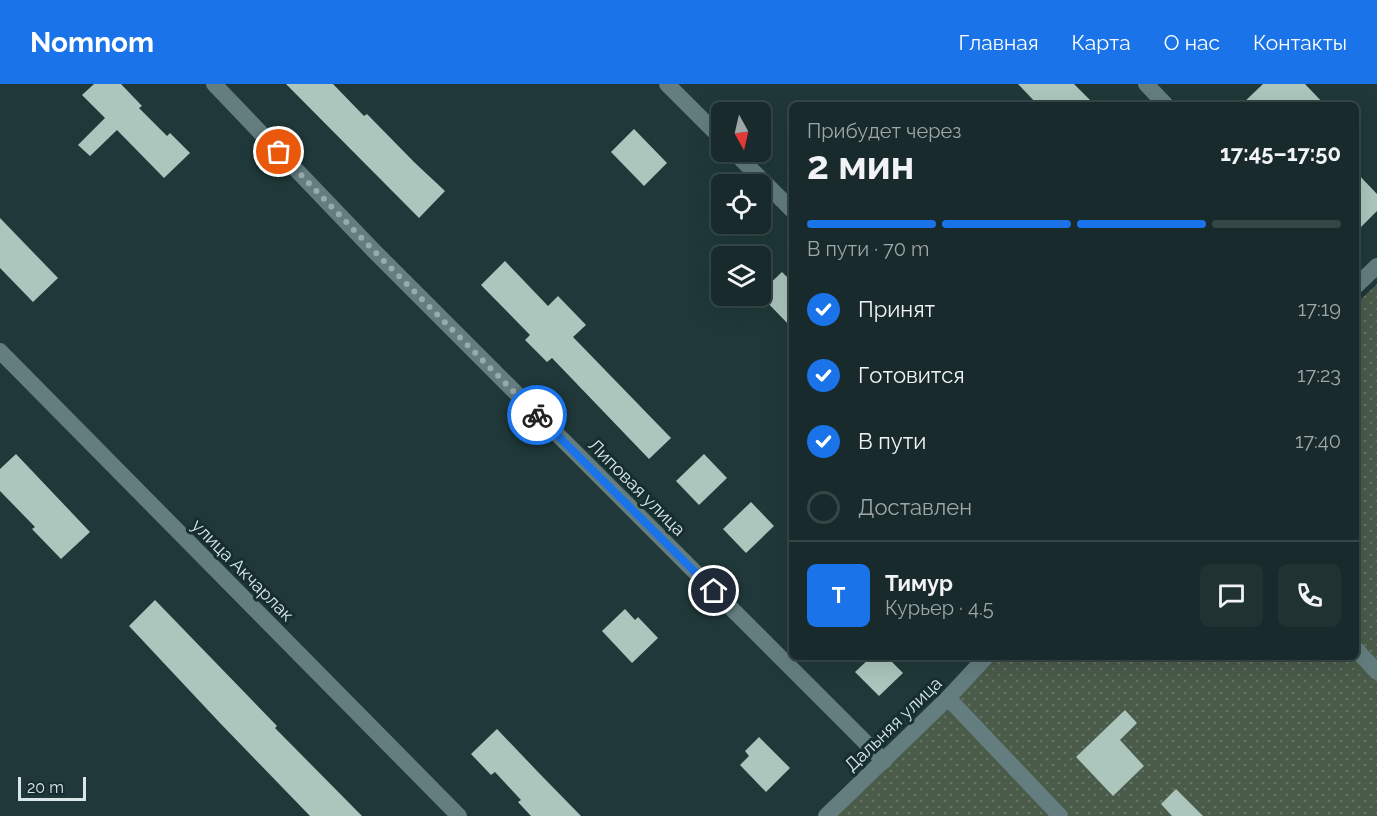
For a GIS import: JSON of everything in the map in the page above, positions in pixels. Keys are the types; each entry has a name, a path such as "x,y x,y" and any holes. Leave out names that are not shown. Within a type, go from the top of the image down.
{"street":[{"name":"Липовая улица","path":"214,84 375,252 884,761"},
{"path":"667,84 711,128"},
{"path":"1146,84 1163,102"},
{"path":"744,162 789,207"},
{"path":"1359,283 1377,266"},
{"name":"улица Акчарлак","path":"0,351 459,816"},
{"path":"1359,652 1377,672"},
{"name":"Дальняя улица","path":"825,816 948,698 983,660"},
{"path":"948,698 1060,816"}],"green space":[{"path":"1377,284 1377,816 827,816 989,660 1359,660 1359,301"}],"building":[{"path":"94,84 121,84 142,106 139,108 167,136 170,133 190,153 164,178 117,130 90,156 78,145 105,118 82,95"},
{"path":"286,84 333,84 445,191 419,218"},
{"path":"1018,84 1074,84 1092,102 1035,102"},
{"path":"1263,84 1305,84 1322,102 1244,102"},
{"path":"634,129 667,163 644,186 611,152"},
{"path":"1359,175 1377,194 1377,211 1359,229"},
{"path":"0,218 58,278 33,302 0,268"},
{"path":"505,261 548,306 558,296 586,325 573,337 671,438 649,459 552,358 547,362 525,340 530,335 481,285"},
{"path":"782,272 789,279 789,325 771,306 771,282"},
{"path":"16,454 90,532 61,559 32,529 35,527 0,491 0,469"},
{"path":"704,454 727,478 699,505 676,481"},
{"path":"751,502 774,526 746,553 723,529"},
{"path":"155,600 277,726 275,728 362,816 310,816 220,723 129,626"},
{"path":"625,609 635,620 638,617 658,638 632,663 602,631"},
{"path":"868,660 890,660 903,673 879,696 855,672"},
{"path":"1125,710 1137,723 1120,740 1144,766 1113,796 1076,757"},
{"path":"497,729 581,816 531,816 518,802 521,800 495,772 491,775 471,754"},
{"path":"759,737 790,768 766,792 740,765 749,756 745,751"},
{"path":"1176,789 1203,816 1172,816 1161,804"}],"way so far":[{"path":"279,152 537,415"}],"route":[{"path":"537,415 714,591"}]}
